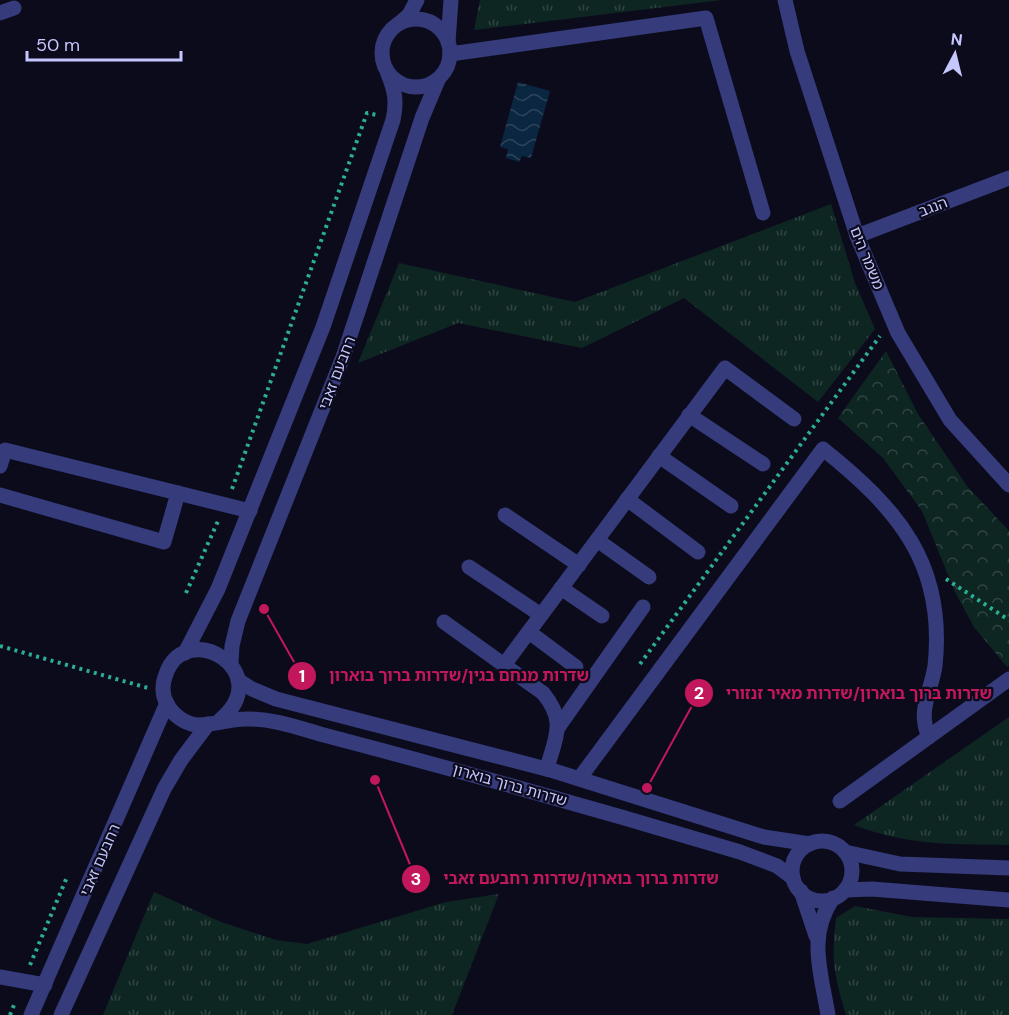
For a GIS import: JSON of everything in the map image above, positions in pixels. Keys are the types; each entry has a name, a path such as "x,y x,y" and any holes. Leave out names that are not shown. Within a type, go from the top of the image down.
{"street":[{"path":"417,0 409,15 393,27 382,45 381,55 388,74 403,85 412,87 421,87 438,80 449,63 451,0"},
{"name":"משמר הים","path":"785,0 797,51 857,236 892,320 950,420 1009,485"},
{"path":"401,22 412,18 434,24 443,32 449,48"},
{"path":"449,48 705,18 763,213"},
{"name":"רחבעם זאבי","path":"185,652 218,589 324,327 388,138 396,105 394,89 388,74"},
{"name":"רחבעם זאבי","path":"231,663 232,646 238,621 343,357 422,118 438,80"},
{"name":"הנגב","path":"857,236 1009,178"},
{"path":"504,665 725,368 794,419"},
{"path":"689,416 763,464"},
{"path":"579,779 823,449 850,471 884,505 906,532 923,563 934,595 938,631 934,670 923,710 923,723 929,737"},
{"path":"0,466 5,450 250,511"},
{"path":"659,456 731,506"},
{"path":"0,495 164,542 178,493"},
{"path":"627,499 698,552"},
{"path":"504,515 579,565"},
{"path":"597,540 649,577"},
{"path":"469,567 541,615"},
{"path":"561,588 602,616"},
{"path":"557,729 643,607"},
{"path":"444,622 543,693 553,705 559,719 547,769"},
{"path":"529,632 576,667"},
{"path":"209,650 221,655 231,663 238,680 237,700 230,712 214,722 183,721 165,698 168,669 185,652 209,650"},
{"name":"שדרות ברוך בוארון","path":"238,680 276,699 547,769 764,837 810,844"},
{"path":"840,801 1009,680"},
{"name":"רחבעם זאבי","path":"31,1015 165,698"},
{"name":"שדרות ברוך בוארון","path":"214,722 248,719 272,722 497,781 740,852 777,866 797,884"},
{"name":"רחבעם זאבי","path":"61,1015 164,789 214,722"},
{"path":"828,1015 817,939 797,884 793,865 796,856 810,844 828,841 846,852 873,860 900,864 1009,868"},
{"path":"817,939 824,912 839,894 852,871 846,852"},
{"path":"797,884 817,900 872,889 1009,900"},
{"path":"0,977 45,985"}],"path":[{"path":"186,592 243,466 367,113 378,115"},
{"path":"637,667 892,320"},
{"path":"923,563 1009,620"},
{"path":"0,646 165,698"},
{"path":"10,1015 67,877"}],"green space":[{"path":"480,0 722,0 474,30"},
{"path":"831,204 855,283 875,329 818,402 684,298 582,348 458,323 358,363 399,263 575,302"},
{"path":"886,351 918,414 967,486 1009,531 1009,666 1007,667 974,627 955,592 922,511 883,458 838,418"},
{"path":"1009,717 1009,845 931,843 893,837 854,825"},
{"path":"154,892 221,922 276,940 307,944 446,902 499,894 452,1015 103,1015"},
{"path":"855,906 912,917 1009,919 1009,1015 846,1015 835,967 836,918"}],"water":[{"path":"518,82 550,91 531,158 522,156 519,162 506,158 508,149 500,147"}],"place":[{"name":"שדרות מנחם בגין/שדרות ברוך בוארון","path":"264,609"},
{"name":"שדרות ברוך בוארון/שדרות רחבעם זאבי","path":"375,780"},
{"name":"שדרות ברוך בוארון/שדרות מאיר זנזורי","path":"647,788"}]}
